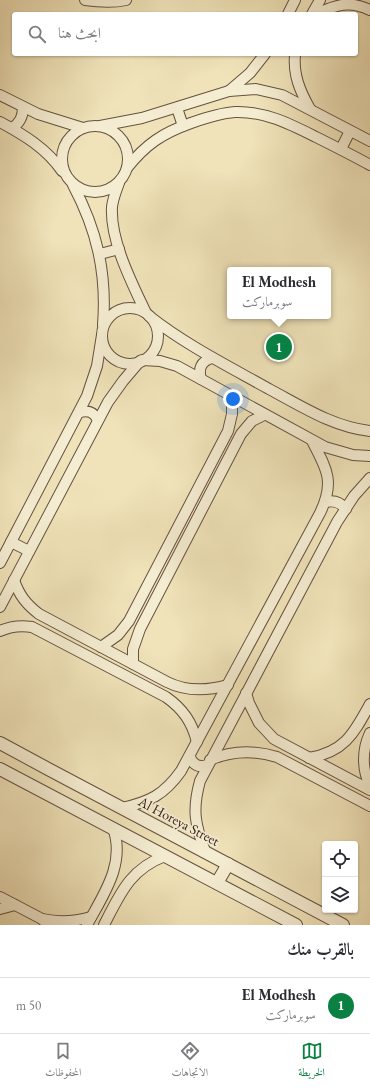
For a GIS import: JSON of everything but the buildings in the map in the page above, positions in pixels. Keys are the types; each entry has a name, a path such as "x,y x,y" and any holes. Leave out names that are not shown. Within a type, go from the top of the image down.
{"street":[{"path":"85,0 98,2 115,2 126,0"},
{"path":"289,12 295,0"},
{"path":"313,12 320,0"},
{"path":"321,12 339,5 364,5"},
{"path":"229,91 250,73 263,56"},
{"path":"295,56 295,75 298,87 310,109"},
{"path":"0,563 80,412 92,381 100,350 104,289 100,254 89,217 62,166 62,154 66,143 73,134 83,128 128,122 229,91 256,89 282,95 370,140"},
{"path":"0,95 23,108 52,119 83,128"},
{"path":"12,128 21,120 23,108"},
{"path":"177,108 184,126"},
{"path":"127,168 138,154 165,134 217,115 235,112 270,116 287,122 370,165"},
{"path":"0,122 12,128 42,148 70,180 81,190 101,192 111,189 119,183 127,168 128,157 126,146 120,136 111,130 100,126"},
{"path":"341,149 350,131"},
{"path":"0,607 98,420 115,391 141,361 149,355 157,340 156,327 132,282 119,249 112,219 112,206 119,183"},
{"path":"100,254 119,249"},
{"path":"370,431 345,427 333,422 212,358 177,337 148,314 139,309 122,309 114,313 108,318 102,330 103,344 107,352 122,362 131,363 151,360 168,363 201,379 264,415 312,440 339,452 370,456"},
{"path":"201,379 199,374 200,368 206,359 212,358"},
{"path":"101,647 118,635 130,621 228,432 232,414 232,396"},
{"path":"80,412 91,412 98,420"},
{"path":"133,664 133,649 140,629 241,434 252,421 264,415"},
{"path":"122,808 146,801 163,792 173,782 198,742 326,502 328,486 327,471 312,440"},
{"path":"205,852 198,832 195,815 196,798 200,781 346,509 370,478"},
{"path":"326,502 335,501 343,505 346,509"},
{"path":"11,542 29,551"},
{"path":"14,580 22,598 28,606 39,614 172,684 186,689 200,690 228,686"},
{"path":"32,627 34,617 39,614"},
{"path":"0,631 14,626 32,627 166,697 183,712 190,721 198,742"},
{"path":"166,697 171,692 172,684"},
{"path":"246,693 249,703 259,723 266,731 284,745 370,790"},
{"path":"309,758 328,754 337,749 352,736 370,704"},
{"path":"357,728 360,733 366,735 370,734 365,746 364,758 364,770 370,786"},
{"name":"Al Horeya Street","path":"0,743 343,925"},
{"path":"277,757 277,749 284,745"},
{"path":"190,756 191,760 197,765 204,766 221,755 244,751 277,757 370,806"},
{"path":"0,769 296,925"},
{"path":"40,790 50,770"},
{"path":"0,897 45,922 89,921 115,869 117,858 116,837 113,828"},
{"path":"105,924 115,904 132,877 154,860 165,856"},
{"path":"217,884 228,864"},
{"path":"102,896 111,897 115,904"},
{"path":"0,909 15,905"}],"place":[{"name":"El Modhesh","path":"279,347"}]}
